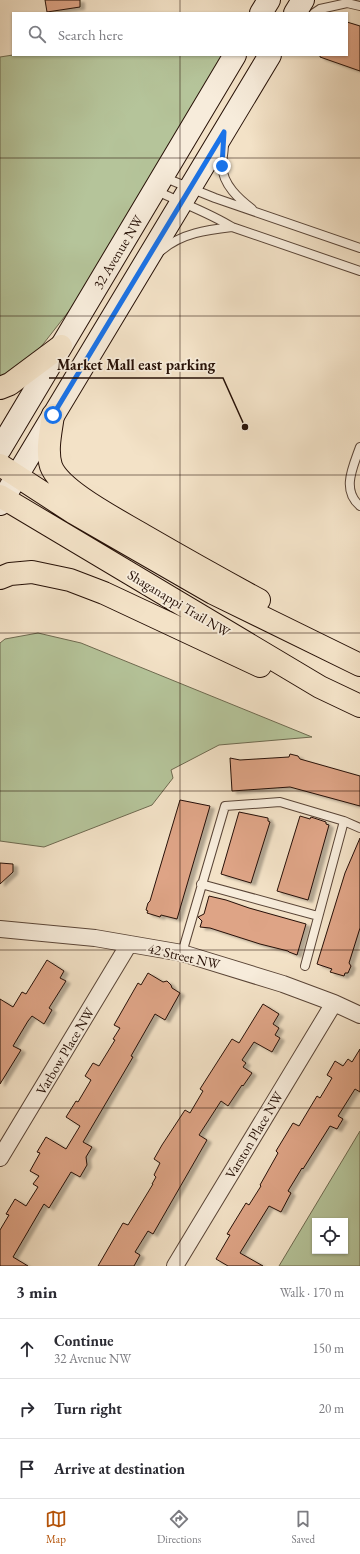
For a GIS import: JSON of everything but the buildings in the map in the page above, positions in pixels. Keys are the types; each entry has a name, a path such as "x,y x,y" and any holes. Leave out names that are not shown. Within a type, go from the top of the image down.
{"main road":[{"path":"0,388 10,384 61,346"},
{"path":"53,415 49,450 51,467 58,478 90,503 185,560 276,610 291,631"},
{"name":"Shaganappi Trail NW","path":"8,471 74,514 213,593 360,665"},
{"name":"Shaganappi Trail NW","path":"1,499 320,687 360,706"},
{"path":"0,578 10,574 32,572 70,580 104,593 302,686 320,687"}],"street":[{"path":"262,12 268,0"},
{"path":"296,12 303,0"},
{"name":"32 Avenue NW","path":"0,449 234,56"},
{"name":"32 Avenue NW","path":"1,499 8,471 53,415 269,56"},
{"name":"42 Street NW","path":"0,929 95,938 182,953 283,984 334,1003 360,1015"},
{"name":"Varbow Place NW","path":"0,1158 129,944"},
{"name":"Varston Place NW","path":"175,1266 334,1003"}],"lane":[{"path":"316,12 320,9 347,3 360,6"},
{"path":"224,132 222,166 223,176 237,197 258,213"},
{"path":"159,183 185,195 232,227 360,271"},
{"path":"159,183 185,195 258,213 360,248"},
{"path":"143,265 168,244 199,231 232,227"},
{"path":"360,447 350,478 349,488 352,497 360,506"},
{"path":"182,953 225,806 280,802 344,821 360,828"},
{"path":"305,966 344,821"},
{"path":"201,884 318,916"}],"green space":[{"path":"12,55 222,56 76,302 27,362 0,378 0,57"},
{"path":"38,633 81,643 312,737 219,745 171,770 173,778 152,805 44,847 0,841 0,643 5,639"},
{"path":"360,1131 360,1266 279,1266"}],"place":[{"name":"Market Mall east parking","path":"245,427"}],"route":[{"path":"53,415 197,174 224,132 222,166"}]}
